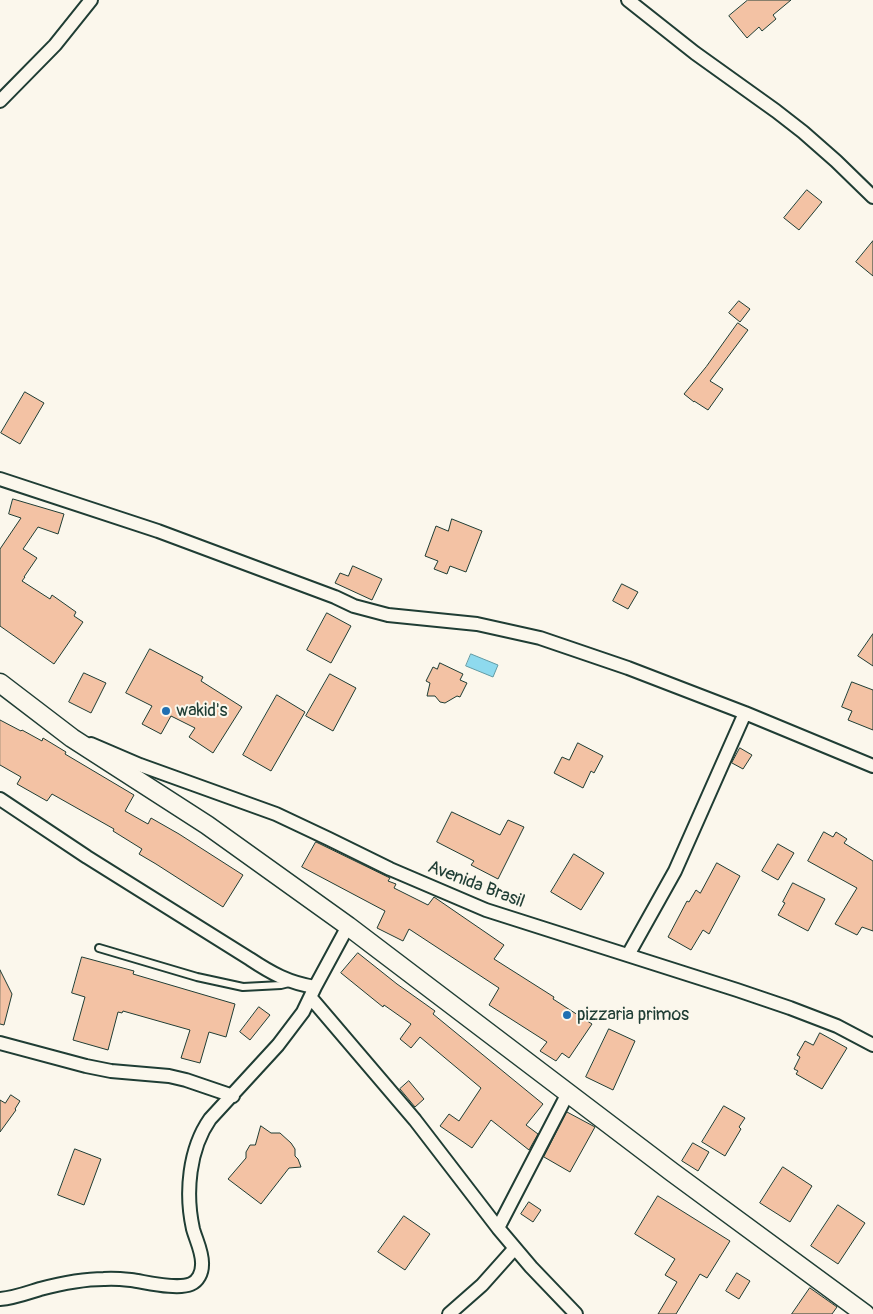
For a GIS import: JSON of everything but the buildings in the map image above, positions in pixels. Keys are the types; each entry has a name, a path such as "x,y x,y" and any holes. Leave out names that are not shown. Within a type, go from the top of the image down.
{"main road":[{"path":"0,683 72,738 207,825 348,926 672,1172 865,1314"}],"street":[{"path":"0,101 55,44 91,0"},
{"path":"628,0 695,53 796,127 873,196"},
{"path":"0,479 158,531 335,597 354,606 388,615 477,624 540,638 628,668 745,713 873,766"},
{"path":"628,955 675,871 745,713"},
{"name":"Avenida Brasil","path":"72,738 140,765 276,814 390,869 486,910 790,1008 837,1026 873,1045"},
{"path":"0,799 87,857 274,975 313,992 498,1228 531,1267 576,1314"},
{"path":"0,1299 50,1287 103,1279 128,1280 168,1286 191,1284 198,1278 201,1274 202,1264 192,1228 189,1207 190,1178 195,1150 204,1127 278,1045 303,1012 348,926"},
{"path":"0,1043 111,1071 169,1076 233,1096"},
{"path":"498,1228 568,1093"},
{"path":"449,1314 482,1285 515,1248"}],"lane":[{"path":"99,948 197,977 243,987 281,985 292,982"}],"water":[{"path":"471,654 498,665 493,677 466,666"}],"place":[{"name":"wakid's","path":"166,711"},
{"name":"pizzaria primos","path":"567,1015"}]}
